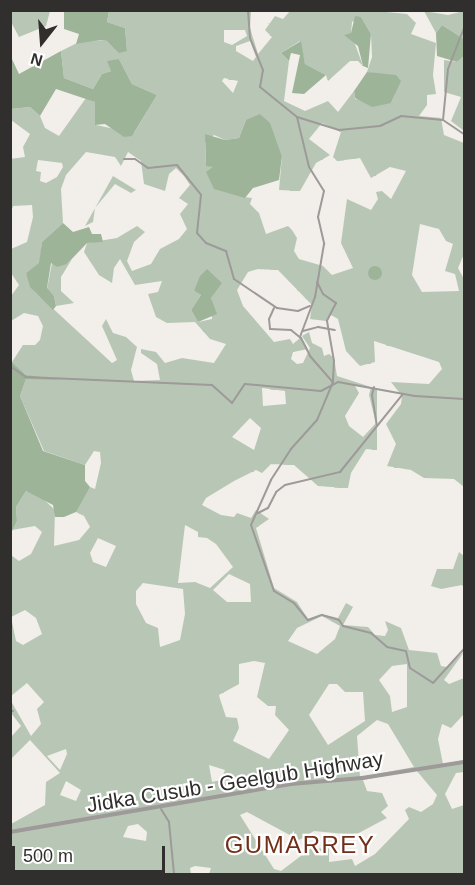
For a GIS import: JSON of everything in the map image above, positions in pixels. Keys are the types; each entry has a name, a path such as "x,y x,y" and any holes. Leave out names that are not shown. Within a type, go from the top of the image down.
{"street":[{"path":"248,10 250,38 263,70 260,87 297,117 339,130 383,125 401,116 443,120 465,134"},
{"path":"443,120 448,69 465,28"},
{"path":"297,117 309,167 324,191 318,210 324,244 317,282 300,337"},
{"path":"124,159 135,159 148,168 177,165 201,195 201,211 195,225 199,235 226,251 234,279 275,306 298,311 310,306"},
{"path":"317,282 323,294 336,303 327,321 333,382 317,420 274,475 252,525 274,591 294,603 310,621 325,616 339,620 343,626 371,633 387,647 406,651 410,668 432,683 465,649"},
{"path":"275,306 269,319 270,329 289,329 300,337 309,348 310,356 333,382 374,387 403,394 465,399"},
{"path":"303,331 318,327 335,330"},
{"path":"10,366 26,377 212,385 232,403 245,384 321,391 333,382"},
{"path":"374,387 372,395 377,426"},
{"path":"258,513 268,508 276,492 285,485 340,472 403,394"},
{"name":"Jidka Cusub - Geelgub Highway","path":"10,832 161,809 291,784 352,780 465,762"},
{"path":"161,809 169,822 174,874"}],"green space":[{"path":"365,10 407,14 416,23 411,34 436,43 433,75 436,94 427,95 427,105 419,116 441,118 444,135 464,143 464,254 458,268 464,279 464,487 454,479 424,478 411,470 387,466 396,444 386,424 401,404 402,396 391,382 429,384 442,369 439,362 374,341 375,362 360,366 346,351 338,319 331,315 326,321 310,319 312,305 278,270 258,269 248,272 237,290 243,306 274,342 290,339 293,344 300,338 308,349 293,352 291,359 297,364 303,363 310,348 302,336 309,332 312,343 322,348 324,356 329,354 334,358 337,376 371,387 377,389 377,450 366,449 351,473 348,488 318,486 294,465 271,464 262,473 256,470 234,481 206,498 202,505 221,515 234,517 237,513 251,518 256,510 269,519 256,528 274,588 297,602 308,619 321,614 338,618 346,603 353,607 343,625 368,627 375,635 385,636 388,630 385,621 401,628 409,650 437,653 441,666 447,667 464,652 444,680 449,684 464,678 464,714 451,728 442,724 438,739 443,764 464,760 464,772 456,773 445,794 452,809 464,805 464,874 209,874 211,868 195,866 190,868 191,874 47,874 35,870 33,874 11,874 11,824 45,805 46,782 60,773 30,740 11,759 11,737 21,726 11,713 11,701 31,736 41,724 37,709 44,702 27,683 11,696 11,617 11,555 19,561 31,554 42,532 35,526 12,530 17,521 16,507 26,491 39,495 55,510 54,546 79,540 90,527 84,516 76,512 77,506 90,487 95,489 101,463 100,452 94,451 85,465 44,451 20,396 26,379 38,378 26,375 12,362 23,345 35,345 40,340 43,326 38,316 24,313 11,321 11,296 19,285 11,273 11,249 27,242 33,217 32,205 13,206 11,212 10,159 25,157 23,147 30,134 11,120 11,109 30,107 40,116 45,128 59,136 86,98 95,102 96,125 134,133 157,95 132,84 119,59 111,71 102,74 93,89 64,78 61,51 85,39 107,41 127,51 125,28 107,22 109,11 251,11 250,28 258,54 272,37 265,30 275,16 283,19 290,11","holes":["361,17 371,34 372,57 367,72 389,77 395,94 391,103 355,99 354,91 338,112 328,101 305,111 284,101 289,61 281,53 300,41 305,64 326,75 328,81 350,61 358,61 363,66 351,33 352,22","224,30 245,30 247,36 232,45 224,42","250,41 256,57 253,61 236,51 236,46","224,78 238,81 233,93 222,81","246,120 274,135 282,156 279,190 300,191 316,163 330,155 309,139 322,123 341,132 333,157 337,161 360,158 371,178 390,167 406,171 391,199 382,191 376,192 378,199 371,210 347,199 341,243 353,268 332,275 323,266 299,259 294,251 297,238 288,226 266,234 259,213 250,204 252,198 244,197 213,166 206,165 205,143 214,135 225,140 239,138","86,152 115,157 121,166 128,152 141,161 144,184 165,191 169,174 176,168 190,185 179,198 188,204 180,214 187,229 179,239 160,249 151,264 132,271 127,261 134,242 145,232 137,226 117,238 87,243 84,252 99,275 112,283 114,268 120,259 135,285 162,281 158,292 148,294 156,317 167,323 195,322 210,339 226,344 214,363 182,358 165,363 156,352 141,349 141,353 157,364 160,380 134,381 131,370 137,347 126,337 113,333 106,319 102,326 117,360 112,363 35,292 26,273 40,263 42,242 63,223 61,189 66,175","38,160 62,163 63,167 57,177 46,183 40,181 41,172 36,171","420,224 439,229 446,241 453,244 445,271 455,274 459,291 422,292 412,275","216,287 211,298 212,319 198,322 191,310 201,295 194,291","355,386 371,387 369,395 376,423 363,437 349,426 345,416 359,393","262,388 285,391 286,404 263,406","250,418 261,428 254,450 232,437","185,525 198,532 198,537 207,538 216,544 233,567 210,588 195,582 178,583","98,538 116,546 106,567 93,562 90,553","229,574 250,584 251,602 227,602 213,590","143,583 183,589 185,614 180,640 160,647 158,628 146,623 136,604 136,591","25,610 36,618 42,634 23,645 16,641 11,617","322,616 340,626 335,639 317,654 288,641 297,628","254,661 265,663 257,697 268,706 276,706 275,715 289,730 269,759 233,741 239,728 237,718 226,717 219,695 239,684 239,664","407,664 407,707 392,712 390,696 379,680 392,666","329,684 337,684 345,692 363,692 365,721 328,745 309,715","377,720 388,724 414,767 360,777 357,736","66,749 67,754 60,770 47,756","209,765 225,770 221,780 212,782","416,770 437,795 433,804 421,812 409,807 405,810 409,819 375,854 355,866 352,859 329,862 329,848 310,849 281,871 274,869 240,815 247,812 299,840 314,831 355,835 387,818 381,812 388,806 382,793 367,791 363,780","66,781 81,790 76,801 60,795","138,824 147,832 146,841 123,837 128,826"]},
{"path":"10,11 50,11 46,26 19,37 11,22"},
{"path":"64,11 109,11 107,22 125,28 127,51 119,53 107,41 76,44 79,34 64,29"},
{"path":"424,11 448,15 464,11 464,39 442,25 436,33"},
{"path":"355,16 361,17 371,34 368,68 363,66 358,46 344,35 351,33"},
{"path":"442,25 464,39 464,56 457,62 437,56 436,33"},
{"path":"301,41 305,64 326,75 304,94 292,93 300,55 291,53 289,61 281,53"},
{"path":"61,51 64,78 93,89 102,74 111,71 107,61 119,59 132,84 157,95 132,136 124,137 105,124 95,125 95,102 56,89 40,116 30,107 11,109 11,57 19,74"},
{"path":"464,56 464,131 451,121 461,97 444,92 444,60 457,62"},
{"path":"367,72 396,75 401,81 391,103 372,107 355,98 354,91"},
{"path":"260,114 270,123 282,156 279,180 253,188 245,198 214,189 206,172 213,167 206,166 205,134 225,140 239,138 246,120"},
{"path":"113,176 136,190 131,193 115,184 95,208"},
{"path":"95,208 93,222 85,226"},
{"path":"63,223 73,232 89,227 92,234 101,234 103,242 87,243 67,264 57,267 51,263 47,288 54,296 56,306 53,310 30,287 26,273 39,263 42,242"},
{"path":"72,259 61,277 61,291 74,303 56,306 54,296 47,289 52,263 67,264"},
{"path":"372,266 378,266 382,273 378,280 372,280 368,276 368,270"},
{"path":"207,269 222,283 211,298 217,314 198,322 191,310 201,295 194,291 200,276"},
{"path":"12,362 26,375 62,380 26,379 20,396 43,451 85,465 85,481 90,487 76,512 64,517 55,517 53,505 26,491 16,507 17,521 11,533"},
{"path":"459,552 464,556 464,588 462,585 441,589 431,586 437,569 453,569"}],"district":[{"name":"GUMARREY","path":"300,845"}]}
